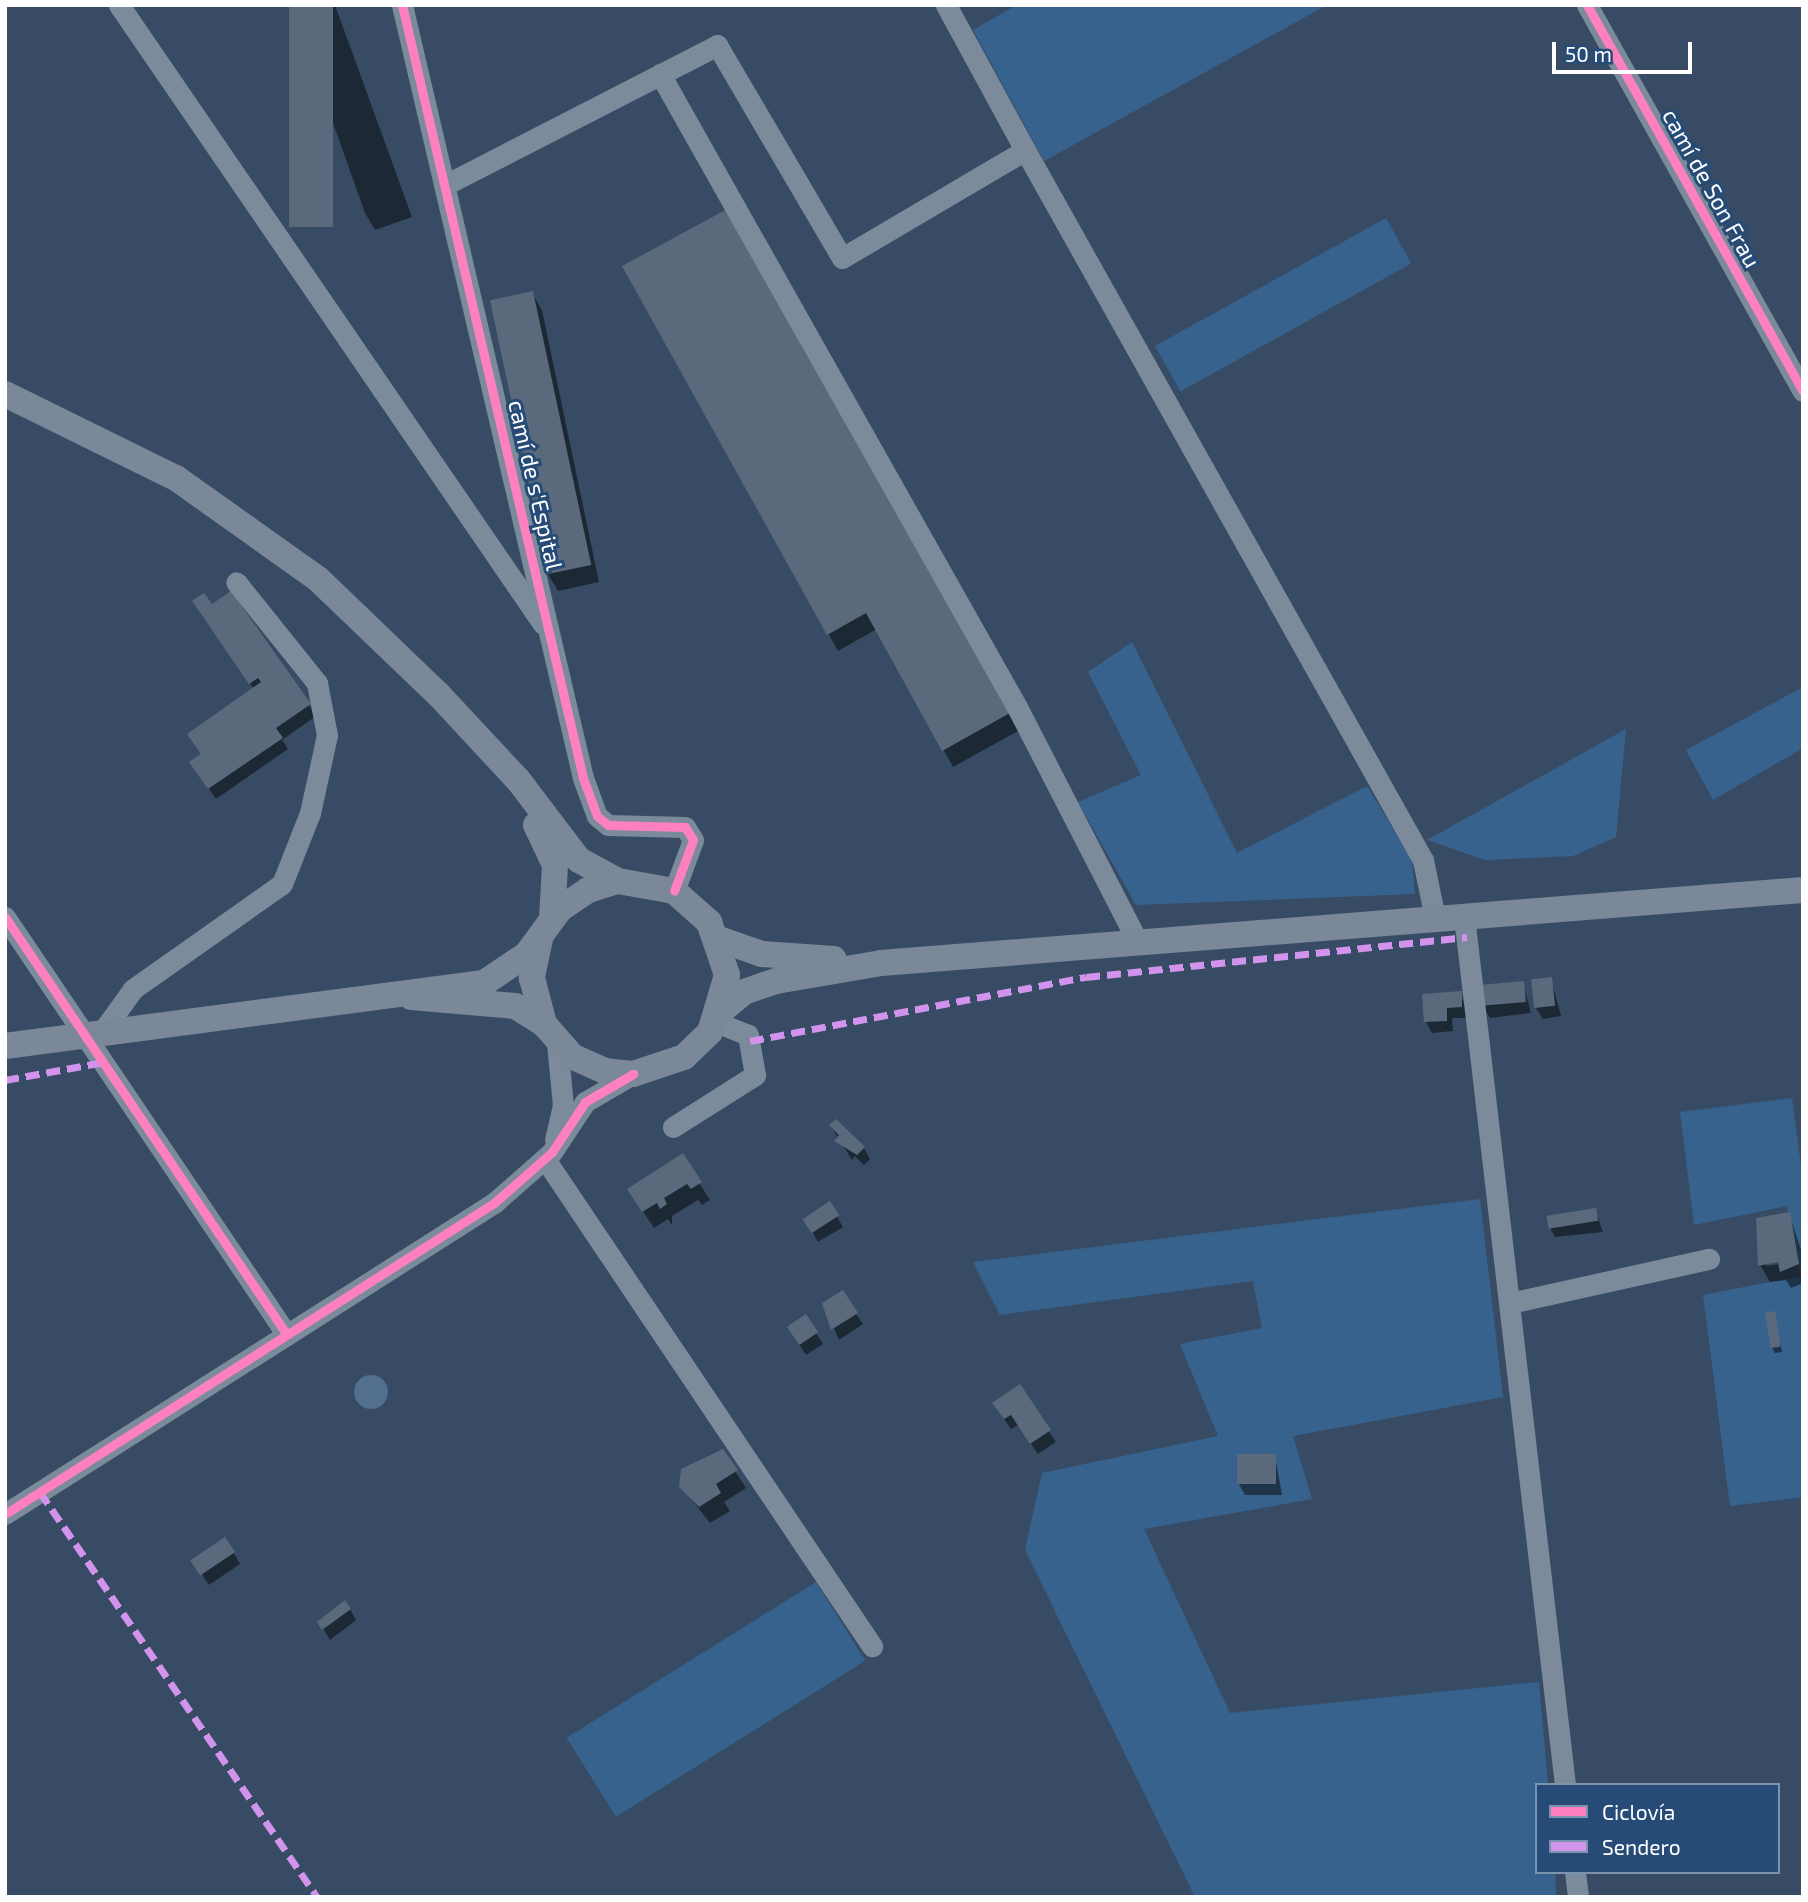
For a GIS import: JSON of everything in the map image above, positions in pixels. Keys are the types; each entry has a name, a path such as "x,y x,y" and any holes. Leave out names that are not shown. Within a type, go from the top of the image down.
{"main road":[{"path":"5,394 176,478 318,579 439,695 579,860 618,881 674,891 719,939 775,957 881,963"},
{"path":"504,769 551,852 546,928 532,978 551,1033"},
{"path":"5,1045 94,1030 411,997 484,983 512,968 546,928 588,890 618,881"},
{"path":"411,997 484,999 515,1006 605,1071 632,1074 684,1058 718,1017 744,992 776,981 881,963 1803,890"},
{"path":"718,1017 727,975 719,939"}],"street":[{"path":"119,5 550,635"},
{"name":"camí de s'Espital","path":"402,5 447,184 550,635 597,816 626,829 685,827 693,841 674,891"},
{"path":"946,5 1423,860 1435,918"},
{"name":"camí de Son Frau","path":"1587,5 1803,391"},
{"path":"447,184 717,45 842,258 1025,150"},
{"path":"660,74 1017,707 1138,942"},
{"path":"94,1030 133,989 282,884 310,813 327,735 317,683 236,582"},
{"path":"1464,916 1565,1783"},
{"path":"5,917 94,1030 287,1335"},
{"path":"673,1127 755,1074 748,1035 718,1017"},
{"path":"548,1156 563,1106 551,1033"},
{"path":"5,1514 494,1203 548,1156 585,1102 632,1074"},
{"path":"548,1156 872,1646"},
{"path":"1510,1303 1709,1259"},
{"path":"1575,1874 1578,1897"}],"shaded area":[{"path":"1017,5 1327,5 1044,161 973,30"},
{"path":"1386,218 1411,263 1180,391 1155,346"},
{"path":"1132,642 1237,853 1367,786 1412,860 1415,894 1136,905 1078,802 1141,775 1088,672"},
{"path":"1803,687 1803,748 1713,800 1686,750"},
{"path":"1626,729 1616,837 1573,856 1485,860 1427,840"},
{"path":"1792,1098 1803,1181 1803,1497 1730,1506 1703,1295 1801,1276 1787,1206 1694,1225 1680,1112"},
{"path":"1480,1199 1503,1397 1293,1436 1312,1499 1144,1529 1230,1713 1539,1682 1548,1783 1535,1783 1535,1874 1555,1874 1556,1897 1195,1897 1025,1550 1042,1473 1218,1436 1180,1344 1262,1328 1253,1281 1000,1315 973,1262"},
{"path":"371,1375 383,1380 388,1392 383,1404 371,1409 359,1404 354,1392 359,1380"},
{"path":"816,1582 865,1661 616,1817 567,1738"}],"building":[{"path":"289,5 333,5 333,227 289,227"},
{"path":"729,208 1010,713 942,751 866,613 827,635 622,266"},
{"path":"533,291 591,565 548,574 490,300"},
{"path":"231,591 311,704 276,728 283,738 208,789 189,762 201,754 187,734 261,682 258,678 249,684 192,601 204,593 212,604"},
{"path":"1552,977 1555,1006 1534,1008 1531,979"},
{"path":"1524,981 1526,1002 1481,1006 1479,985"},
{"path":"1462,991 1462,1007 1447,1008 1447,1021 1424,1022 1422,994"},
{"path":"836,1119 865,1147 857,1155 834,1141 839,1135 829,1125"},
{"path":"683,1153 702,1182 691,1189 687,1184 664,1198 667,1204 660,1209 657,1203 642,1212 627,1189"},
{"path":"830,1201 839,1215 812,1233 802,1219"},
{"path":"1596,1208 1598,1221 1549,1229 1547,1216"},
{"path":"1790,1212 1799,1264 1780,1272 1778,1262 1758,1266 1756,1218"},
{"path":"843,1290 858,1313 831,1330 822,1303"},
{"path":"1775,1311 1781,1347 1771,1348 1765,1313"},
{"path":"806,1314 818,1332 799,1345 787,1327"},
{"path":"1020,1384 1051,1430 1030,1444 1011,1415 1004,1419 992,1403"},
{"path":"723,1449 738,1470 716,1484 721,1493 699,1507 679,1487 681,1469"},
{"path":"1237,1454 1276,1454 1276,1484 1237,1484"},
{"path":"225,1537 235,1552 200,1575 190,1560"},
{"path":"345,1600 351,1609 322,1630 317,1622"}],"marked path":[{"path":"750,1041 1086,977 1467,937"},
{"path":"5,1080 104,1062"},
{"path":"40,1492 317,1897"}],"cycle path":[{"path":"402,5 583,778 597,816 608,825 685,827 693,840 674,891"},
{"path":"1587,5 1803,391"},
{"path":"5,917 287,1335"},
{"path":"5,1514 494,1203 552,1152 585,1102 633,1074"}]}
